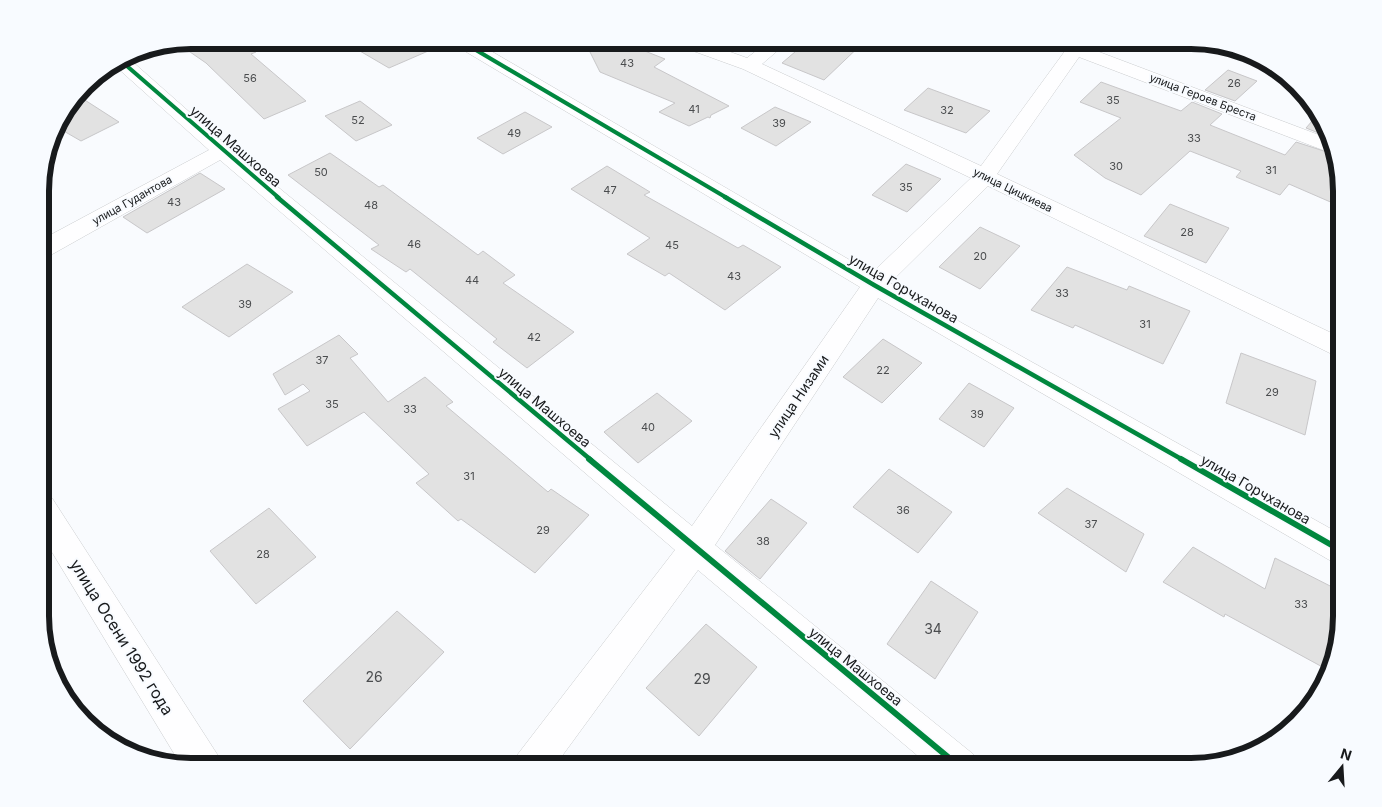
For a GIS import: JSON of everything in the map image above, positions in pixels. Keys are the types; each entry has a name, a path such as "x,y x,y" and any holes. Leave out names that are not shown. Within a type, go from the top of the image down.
{"street":[{"name":"улица Горчханова","path":"474,49 874,285 1333,546"},
{"name":"улица Цицкиева","path":"705,49 749,65 985,176 1333,345"},
{"path":"749,65 769,49"},
{"name":"улица Низами","path":"538,758 695,548 874,285 985,176 1075,49"},
{"name":"улица Героев Бреста","path":"1091,49 1325,144"},
{"name":"улица Машхоева","path":"125,65 222,150 695,548 949,758"},
{"name":"улица Гудантова","path":"49,246 222,150"},
{"name":"улица Осени 1992 года","path":"49,520 198,758"}],"building":[{"path":"186,49 252,49 256,52 251,54 306,101 264,119 206,63"},
{"path":"356,49 433,49 389,68"},
{"path":"588,49 640,49 665,59 654,67 729,106 711,115 710,118 708,117 689,126 659,112 675,103 600,72"},
{"path":"798,49 857,49 824,80 782,63"},
{"path":"1228,70 1257,81 1235,101 1205,90"},
{"path":"1101,82 1181,111 1192,102 1222,114 1210,125 1285,155 1296,142 1327,152 1333,181 1333,203 1289,184 1280,195 1236,177 1241,171 1190,151 1141,195 1105,178 1074,155 1121,118 1080,102"},
{"path":"928,88 990,111 966,133 904,110"},
{"path":"83,99 119,122 81,141 63,130"},
{"path":"360,101 392,125 356,141 325,116"},
{"path":"775,107 811,122 776,146 741,128"},
{"path":"525,112 552,127 503,154 477,138"},
{"path":"1314,119 1321,134 1306,128"},
{"path":"330,153 379,187 383,185 478,255 483,251 515,275 503,283 574,332 527,368 493,342 497,339 410,269 406,272 371,249 379,245 288,175"},
{"path":"906,164 941,179 907,212 872,195"},
{"path":"607,166 650,192 644,195 738,248 743,245 781,267 725,310 669,273 665,276 627,254 650,238 571,189"},
{"path":"200,173 225,189 147,233 123,217"},
{"path":"1170,204 1229,228 1206,263 1144,236"},
{"path":"980,227 1020,246 980,289 939,267"},
{"path":"247,264 293,292 229,337 182,307"},
{"path":"1067,267 1127,290 1129,286 1190,311 1163,364 1075,325 1073,328 1031,310"},
{"path":"339,335 358,354 350,358 388,402 425,377 453,402 446,406 548,492 551,489 589,515 535,573 461,519 458,521 416,483 429,474 364,412 307,446 278,409 310,391 303,384 285,395 273,374"},
{"path":"883,339 922,363 882,403 843,377"},
{"path":"1241,353 1316,381 1305,435 1226,403"},
{"path":"969,383 1014,408 984,447 939,419"},
{"path":"657,393 692,421 638,463 604,432"},
{"path":"889,469 952,512 918,553 853,507"},
{"path":"1067,488 1144,534 1126,572 1038,513"},
{"path":"771,499 807,523 760,579 725,551"},
{"path":"269,508 316,557 256,604 210,551"},
{"path":"1193,547 1265,589 1275,558 1333,587 1331,644 1323,667 1225,614 1224,617 1163,582"},
{"path":"931,581 978,612 935,679 887,644"},
{"path":"397,611 444,652 350,749 303,701"},
{"path":"706,624 757,667 699,736 646,688"}],"cycle path":[{"path":"474,49 874,285 1333,546"},
{"path":"125,65 222,151 695,548 949,758"}]}
